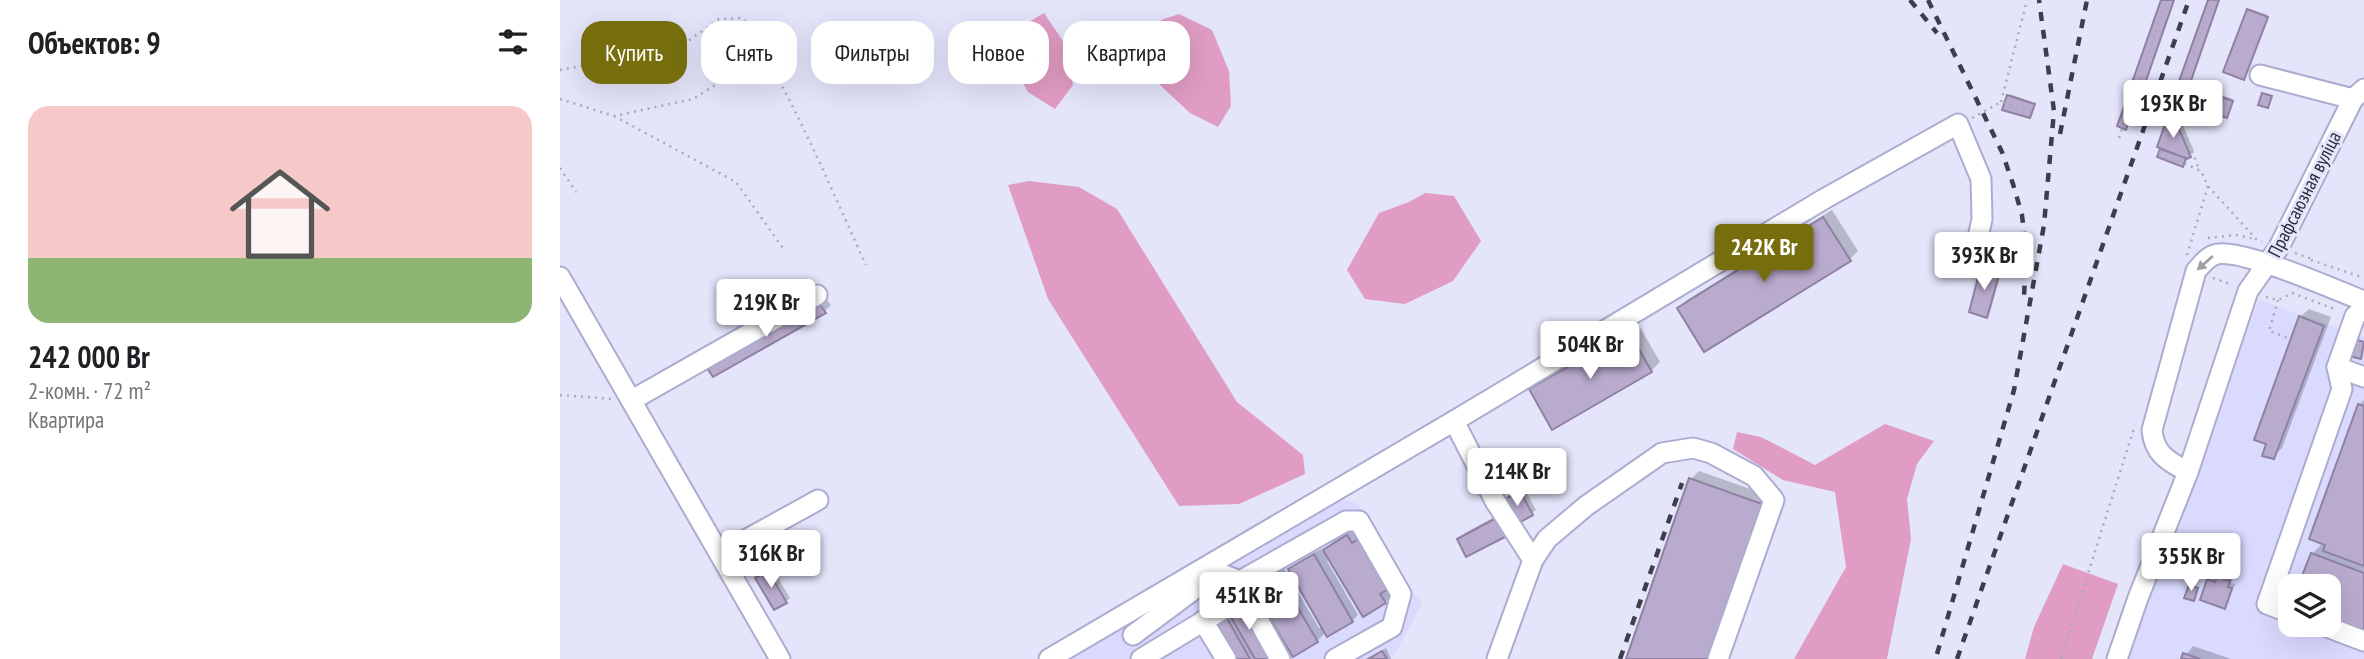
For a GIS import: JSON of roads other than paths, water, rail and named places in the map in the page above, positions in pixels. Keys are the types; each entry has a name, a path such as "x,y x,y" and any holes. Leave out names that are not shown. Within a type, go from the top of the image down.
{"street":[{"path":"2260,75 2359,94"},
{"name":"Прафсаюзная вуліца","path":"2117,659 2188,472 2248,291 2279,247 2359,94"},
{"path":"1049,659 1215,568 1824,199 1958,124 1981,179 1982,219 1974,256"},
{"path":"2188,472 2164,458 2157,450 2152,430 2196,271 2205,261 2216,254 2245,257 2268,265 2361,309 2337,367 2342,389 2267,604 2278,608"},
{"path":"560,277 780,659"},
{"path":"632,400 817,295"},
{"path":"2337,367 2364,377"},
{"path":"1454,421 1495,501 1533,560"},
{"path":"1497,659 1533,560 1547,539 1586,506 1662,453 1693,448 1711,453 1754,476 1774,500 1718,659"},
{"path":"720,554 818,500"},
{"path":"1141,659 1203,621 1243,589 1346,521 1359,520 1401,594 1392,627 1335,659"},
{"path":"1215,568 1243,589 1280,659"},
{"path":"1133,635 1215,568"},
{"path":"1203,621 1226,659"},
{"path":"2341,632 2364,641"}],"railway":[{"path":"1910,0 1937,33"},
{"path":"1928,0 2002,152 2013,184 2022,215 2026,250 2024,298"},
{"path":"1937,654 2014,390 2044,225 2054,111 2039,0"},
{"path":"2060,134 2087,0"},
{"path":"1957,659 2189,0"},
{"path":"1620,659 1682,483"}]}
